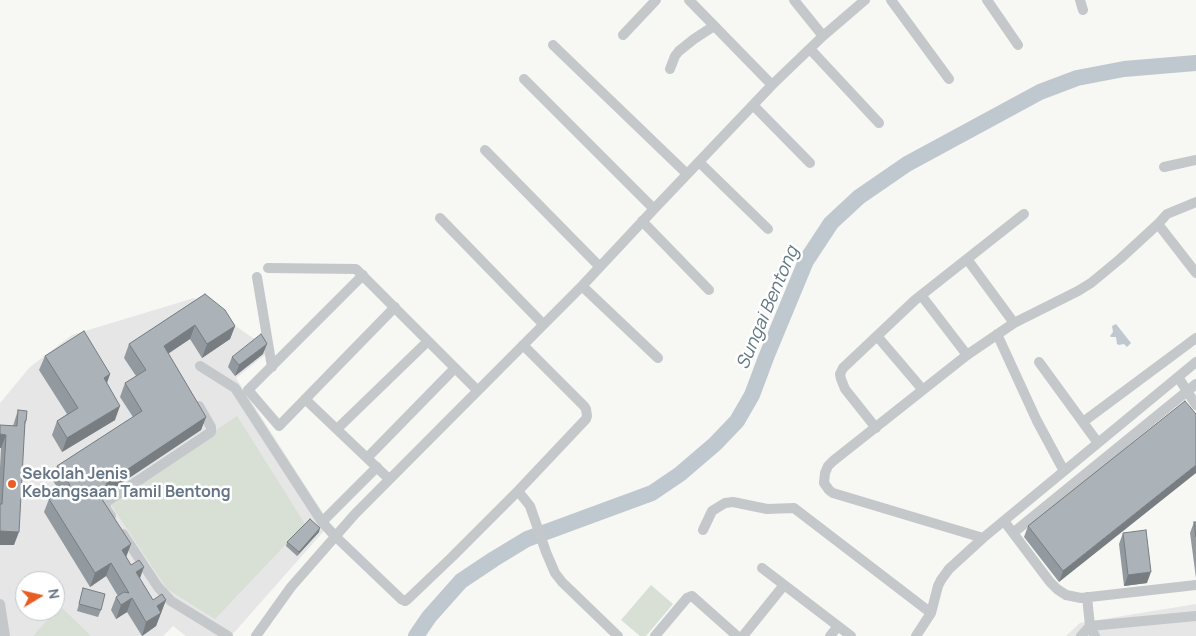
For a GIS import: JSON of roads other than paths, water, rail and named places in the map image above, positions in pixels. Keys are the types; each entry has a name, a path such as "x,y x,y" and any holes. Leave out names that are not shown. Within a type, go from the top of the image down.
{"street":[{"path":"623,36 656,0"},
{"path":"689,0 772,85"},
{"path":"794,0 823,36"},
{"path":"256,636 291,587 335,536 389,479 582,286 772,85 823,36 865,0"},
{"path":"891,0 949,78"},
{"path":"987,0 1018,45"},
{"path":"670,69 679,51 714,26"},
{"path":"553,45 687,174"},
{"path":"810,49 879,123"},
{"path":"524,79 654,209"},
{"path":"753,105 810,163"},
{"path":"485,150 599,266"},
{"path":"1164,167 1196,160"},
{"path":"699,162 768,229"},
{"path":"983,538 829,490 824,483 828,466 967,355 1014,323 1091,283 1120,259 1167,214 1196,202"},
{"path":"876,428 845,389 841,379 841,370 921,295 1024,214"},
{"path":"440,218 543,324"},
{"path":"642,221 709,290"},
{"path":"1158,224 1196,273"},
{"path":"967,259 1014,323"},
{"path":"268,268 356,269 477,390"},
{"path":"362,275 248,390 279,426 394,308"},
{"path":"257,277 272,367"},
{"path":"582,286 658,358"},
{"path":"921,295 967,355"},
{"path":"997,334 1037,421 1064,471"},
{"path":"877,336 923,390"},
{"path":"1083,422 1196,338"},
{"path":"337,429 428,341"},
{"path":"200,366 236,388 322,522 405,601 518,491 586,419 588,413 584,406 523,345"},
{"path":"1039,362 1098,443"},
{"path":"916,636 931,613 941,580 949,569 1004,520 1196,362"},
{"path":"367,458 455,368"},
{"path":"1178,377 1196,405"},
{"path":"1013,534 1196,384"},
{"path":"305,399 389,479"},
{"path":"196,400 211,427 211,432 106,502 106,509 158,587 170,601 228,636"},
{"path":"322,522 377,467"},
{"path":"518,491 530,506 555,573 618,636"},
{"path":"703,530 712,511 725,502 767,509 794,508 931,613"},
{"path":"1004,520 1050,582 1057,590 1066,595 1087,597 1196,585"},
{"path":"762,568 851,636"},
{"path":"743,636 784,585"},
{"path":"655,636 687,598 692,596 737,636"},
{"path":"1087,597 1092,631"},
{"path":"0,604 5,636"},
{"path":"1081,636 1092,631 1196,616"},
{"path":"830,636 838,626"}],"waterway":[{"name":"Sungai Bentong","path":"416,636 429,617 461,581 494,559 527,539 652,493 680,474 715,444 737,421 752,395 806,261 831,223 859,197 907,164 1040,92 1077,78 1124,69 1196,63"}],"place":[{"name":"Sekolah Jenis Kebangsaan Tamil Bentong","path":"12,484"}]}
